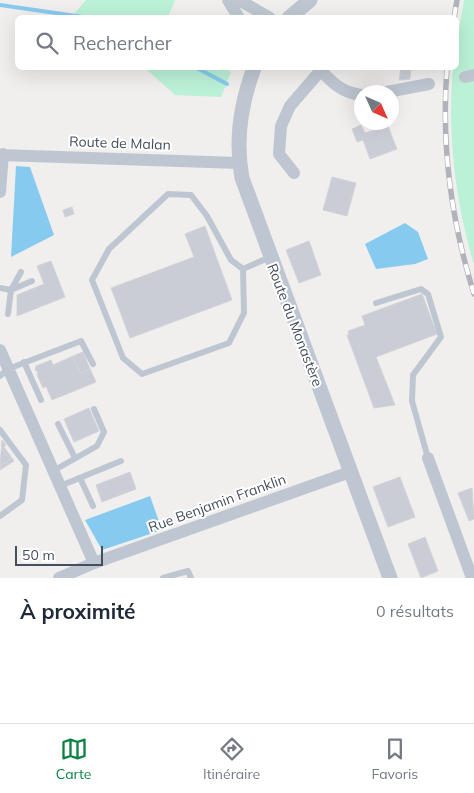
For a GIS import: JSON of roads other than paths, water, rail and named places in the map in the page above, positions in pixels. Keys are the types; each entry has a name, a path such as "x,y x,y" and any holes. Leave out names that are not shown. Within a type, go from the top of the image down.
{"street":[{"path":"228,0 237,15"},
{"path":"239,0 265,15"},
{"path":"292,15 310,0"},
{"name":"Route du Monastère","path":"253,70 241,108 239,163 255,219 390,578"},
{"path":"294,173 279,154 282,126 290,106 319,70"},
{"path":"321,70 336,86 354,95"},
{"path":"399,90 429,84"},
{"path":"0,192 1,155"},
{"name":"Route de Malan","path":"1,155 239,163"},
{"path":"0,350 4,372 54,471 94,563"},
{"path":"428,458 472,578"},
{"name":"Rue Benjamin Franklin","path":"60,578 94,563 350,472"}],"lane":[{"path":"168,194 192,195 207,216 231,260 243,269 244,313 228,343 142,374 123,358 92,280 109,249 168,194"},
{"path":"243,269 270,257"},
{"path":"8,314 11,290 20,272"},
{"path":"0,288 11,290 32,281"},
{"path":"376,303 421,289 428,294 441,337 413,375 412,401 428,458"},
{"path":"4,372 24,362 81,341 93,364"},
{"path":"24,362 41,400"},
{"path":"54,471 97,446 104,432 94,408"},
{"path":"58,424 75,458"},
{"path":"0,430 26,465 22,500 0,516"},
{"path":"60,486 121,461"},
{"path":"80,478 93,506"},
{"path":"163,578 188,570 191,578"}],"water":[{"path":"16,166 30,167 54,235 11,257"},
{"path":"405,223 418,232 428,259 415,264 376,269 365,244"},
{"path":"150,496 162,530 102,550 85,520"}],"waterway":[{"path":"0,5 69,15"},
{"path":"201,70 227,84"}],"railway":[{"path":"454,15 457,0"},
{"path":"447,70 445,125 450,182 459,238 474,294"}]}
